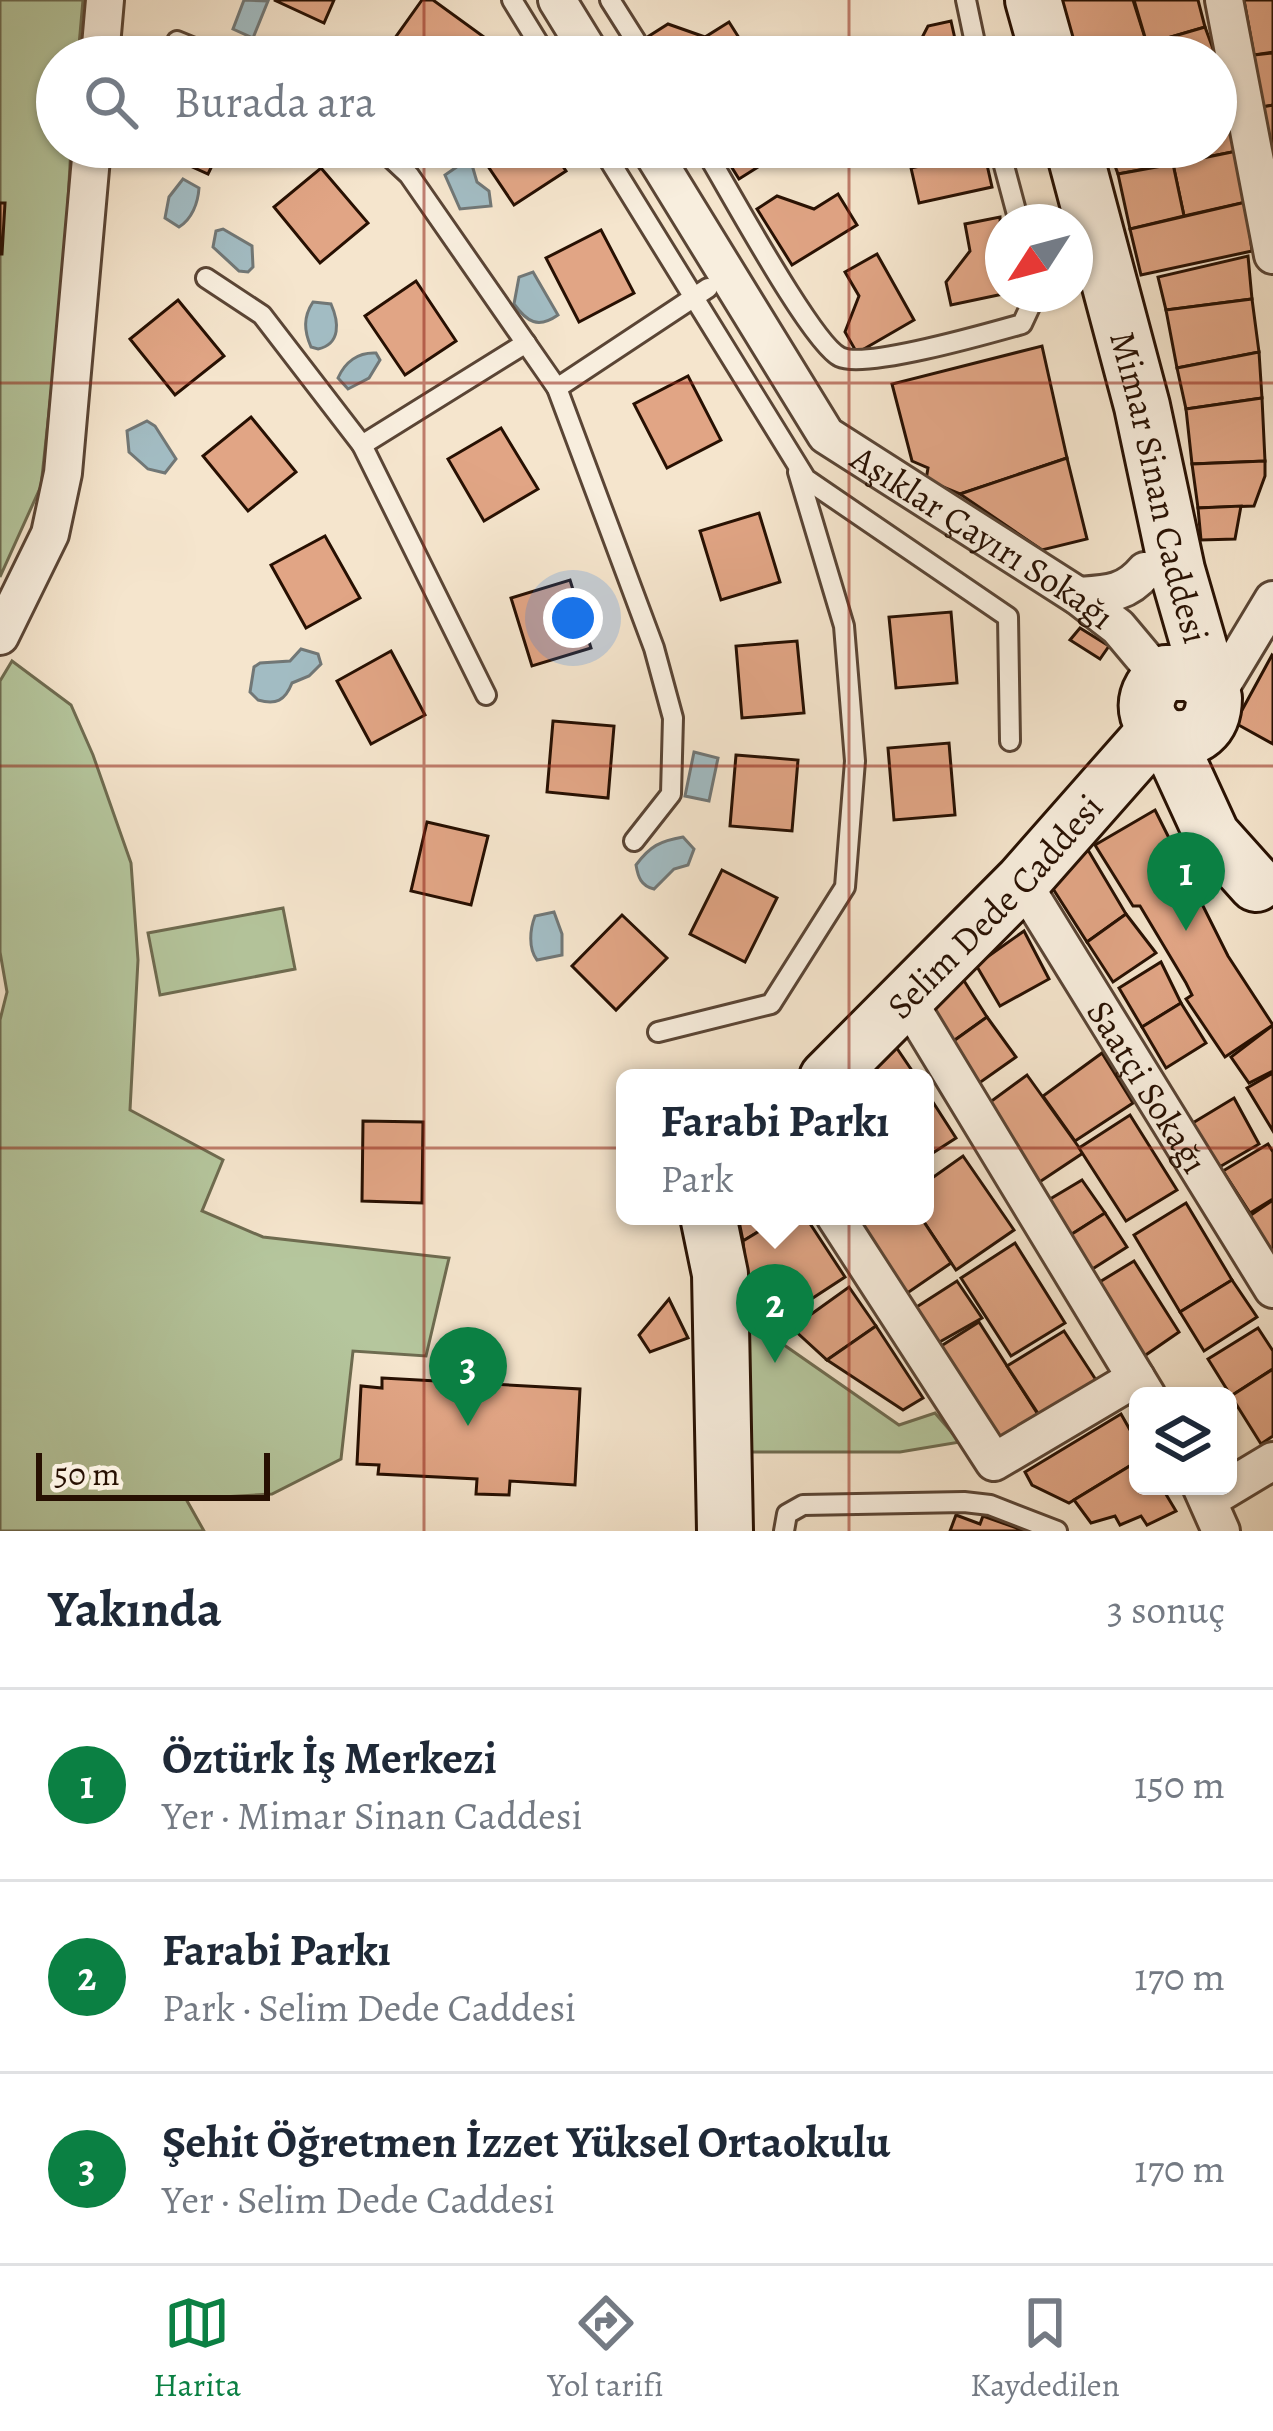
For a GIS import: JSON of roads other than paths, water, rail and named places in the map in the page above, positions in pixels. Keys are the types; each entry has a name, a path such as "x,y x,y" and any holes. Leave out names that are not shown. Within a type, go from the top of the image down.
{"main road":[{"path":"1032,0 1041,36"},
{"name":"Mimar Sinan Caddesi","path":"1064,168 1145,571 1182,704 1264,901"},
{"name":"Mimar Sinan Caddesi","path":"1078,168 1142,406 1177,571 1182,704"},
{"name":"Selim Dede Caddesi","path":"836,1069 1022,882 1182,704"},
{"path":"710,1225 720,1274 725,1531"}],"street":[{"path":"102,36 105,0"},
{"path":"557,0 579,36"},
{"path":"1224,0 1231,36"},
{"path":"1237,68 1273,255"},
{"path":"0,636 50,534 63,472 90,168"},
{"name":"Aşıklar Çayırı Sokağı","path":"658,168 710,287 826,435 1078,596 1118,627 1182,704"},
{"path":"1078,596 1132,587 1145,571"},
{"path":"1182,704 1273,600"},
{"name":"Saatçi Sokağı","path":"1022,882 1273,1288"},
{"path":"906,998 1141,1387"},
{"path":"841,1225 994,1462 1129,1393"},
{"path":"1210,1506 1273,1461"}],"lane":[{"path":"512,0 534,36"},
{"path":"610,0 633,36"},
{"path":"966,0 974,36"},
{"path":"402,168 557,388 654,648 673,718 671,794 634,841"},
{"path":"618,168 710,287 806,479 1008,617 1010,742"},
{"path":"716,168 811,326 836,356 856,361 880,358 1022,325 1030,312"},
{"path":"1004,168 1013,204"},
{"path":"206,278 262,315 362,445 486,695"},
{"path":"557,388 710,287"},
{"path":"362,445 526,344"},
{"path":"658,1032 771,1004 845,887 855,761 844,626 795,461"},
{"path":"784,1531 787,1514 803,1505 964,1502 990,1505 1057,1531"}],"water":[{"path":"244,0 268,1 254,36 233,29"},
{"path":"455,168 473,168 477,182 489,191 491,206 460,209 445,175"},
{"path":"183,179 199,188 194,210 179,227 165,218 169,197"},
{"path":"223,229 252,246 253,267 248,272 239,271 213,247 216,231"},
{"path":"533,272 558,315 545,322 528,319 514,304 519,277"},
{"path":"313,302 331,304 336,325 331,342 318,349 311,347 306,330"},
{"path":"376,353 380,360 369,378 348,389 338,378 344,367 358,356"},
{"path":"147,421 176,459 165,473 148,469 129,452 127,431"},
{"path":"301,649 318,654 321,664 309,676 292,683 279,700 258,700 250,692 254,667 290,661"},
{"path":"694,752 718,758 709,801 685,796"},
{"path":"683,837 694,849 688,865 674,869 654,889 646,886 636,865 656,845"},
{"path":"554,912 562,934 562,955 537,960 531,938 535,916"}],"place":[{"name":"Öztürk İş Merkezi","path":"1186,931"},
{"name":"Farabi Parkı","path":"775,1363"},
{"name":"Şehit Öğretmen İzzet Yüksel Ortaokulu","path":"468,1426"}]}
